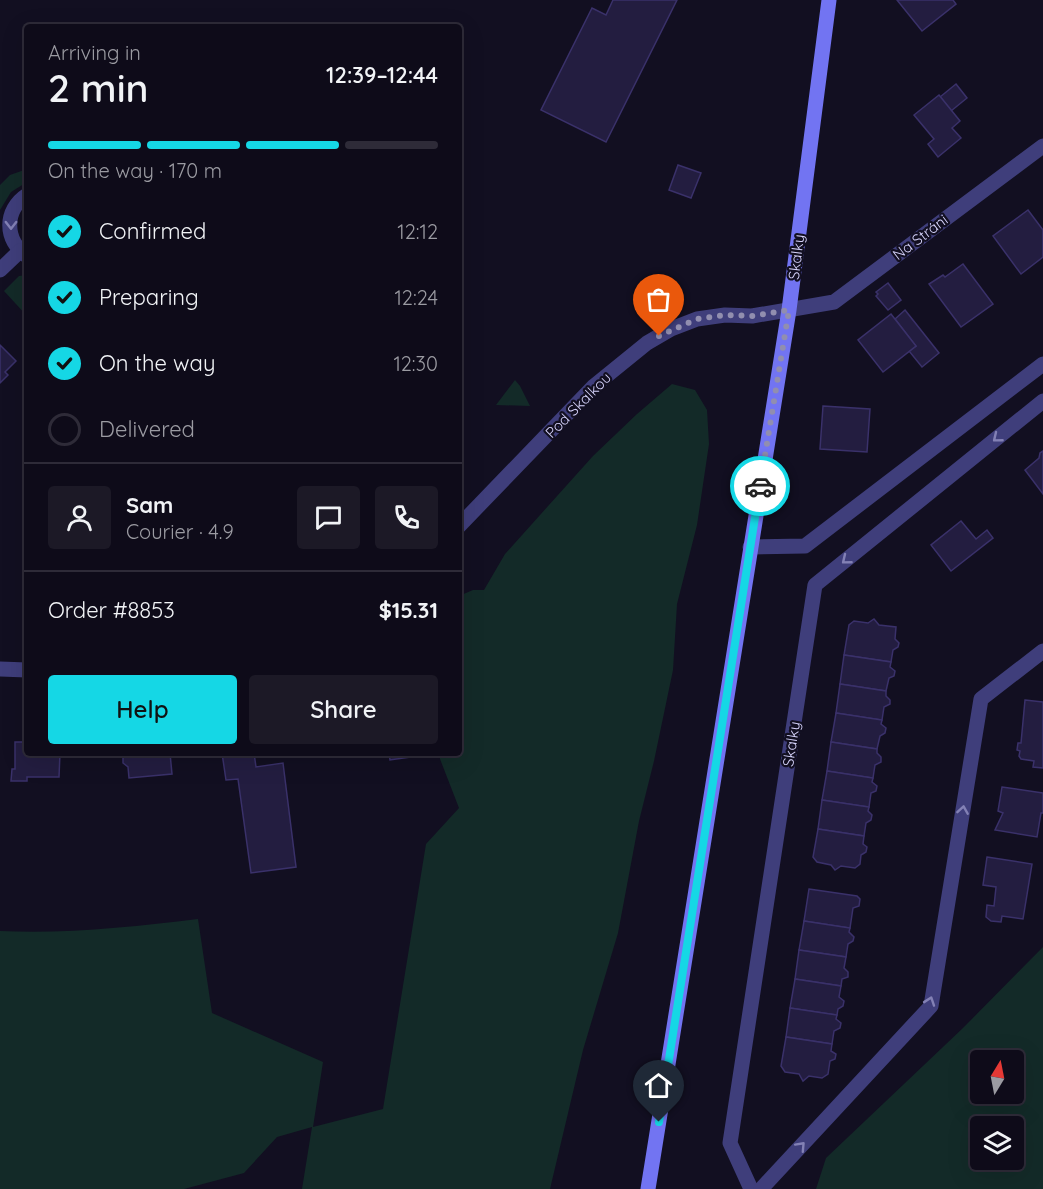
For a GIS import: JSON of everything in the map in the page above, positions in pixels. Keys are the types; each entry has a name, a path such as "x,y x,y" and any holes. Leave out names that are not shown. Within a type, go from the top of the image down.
{"street":[{"name":"Skalky","path":"648,1189 789,310 829,0"},
{"name":"Na Stráni","path":"789,310 834,302 1043,146"},
{"path":"0,270 23,253 11,237 9,222 15,207 24,198"},
{"name":"Pod Skalkou","path":"462,523 594,386 646,343 671,329 697,319 725,315 752,316 789,310"},
{"path":"750,547 805,546 1043,364"},
{"name":"Skalky","path":"751,1189 730,1143 815,585 1043,401"},
{"path":"761,1189 930,1006 981,699 1043,651"},
{"path":"0,669 24,670"}],"green space":[{"path":"24,170 24,184 11,192 0,210 0,185 10,175"},
{"path":"24,275 24,313 4,291 19,276"},
{"path":"515,380 530,406 496,405"},
{"path":"672,384 695,390 707,410 709,444 697,525 677,604 673,670 639,821 618,933 583,1050 550,1189 302,1189 312,1127 277,1137 244,1173 184,1189 0,1189 0,931 50,932 198,919 212,1013 323,1062 313,1127 383,1109 426,844 459,808 440,756 462,756 462,595 473,590 484,590 505,554 593,456"},
{"path":"1043,947 1043,1189 816,1189 826,1158 963,1028"}],"building":[{"path":"613,0 677,0 606,142 541,110 592,8 606,15"},
{"path":"897,0 953,0 956,4 922,31"},
{"path":"956,84 967,98 951,111 940,97"},
{"path":"939,95 960,121 952,128 961,138 938,157 928,144 934,139 914,115"},
{"path":"678,165 701,173 691,198 669,190"},
{"path":"1028,210 1043,230 1043,257 1021,274 993,236"},
{"path":"963,264 993,304 961,327 929,284 943,275 945,277"},
{"path":"888,283 901,300 888,310 876,296 878,294 876,292"},
{"path":"905,310 939,353 922,367 909,351 916,346 895,319"},
{"path":"891,314 916,346 883,372 858,340"},
{"path":"0,345 16,361 5,372 8,375 0,383"},
{"path":"823,406 870,409 867,452 820,449"},
{"path":"1043,451 1043,494 1025,470 1039,458"},
{"path":"961,521 976,539 987,530 993,538 951,571 931,545"},
{"path":"874,619 879,625 896,627 895,639 899,643 898,647 893,650 891,662 844,655 849,625 854,621 868,623"},
{"path":"844,655 891,662 890,667 895,671 894,676 889,678 886,691 840,684"},
{"path":"840,684 886,691 890,704 884,707 882,720 836,713"},
{"path":"1025,700 1043,702 1043,768 1033,767 1034,761 1021,759 1020,751 1017,750 1018,743 1021,743"},
{"path":"836,713 882,720 881,724 886,728 885,733 880,736 877,749 831,742"},
{"path":"15,742 24,742 24,756 60,756 59,777 27,777 27,781 11,781 12,769 15,769"},
{"path":"831,742 877,749 881,762 875,765 873,778 827,771"},
{"path":"170,756 172,774 129,778 128,767 123,763 123,757"},
{"path":"222,756 254,756 256,767 283,763 296,867 251,873 238,779 226,780"},
{"path":"389,756 410,756 410,757 390,760"},
{"path":"827,771 873,778 872,782 877,786 876,791 871,793 869,807 822,800"},
{"path":"1002,787 1043,793 1043,813 1041,813 1037,837 995,830 1003,813 998,811"},
{"path":"822,800 869,807 868,811 872,815 871,820 866,823 864,836 818,829"},
{"path":"818,829 864,836 863,844 867,847 866,852 861,855 860,864 855,868 841,866 835,870 831,865 817,862 813,857"},
{"path":"987,857 1032,864 1023,919 1002,916 1001,922 991,921 986,917 987,905 994,906 996,887 983,885"},
{"path":"809,889 857,896 860,899 859,906 853,908 850,928 804,921"},
{"path":"804,921 850,928 849,932 854,937 853,941 848,944 846,957 799,950"},
{"path":"799,950 846,957 844,968 848,972 848,977 842,979 841,986 795,979"},
{"path":"795,979 841,986 839,997 844,1001 837,1015 790,1008"},
{"path":"790,1008 837,1015 836,1019 841,1023 840,1028 834,1031 832,1044 786,1037"},
{"path":"786,1037 832,1044 831,1051 836,1054 835,1059 830,1061 828,1074 822,1078 809,1076 803,1081 799,1074 785,1072 781,1066"}],"way so far":[{"path":"659,336 697,319 725,315 752,316 789,310 760,486"}],"route":[{"path":"659,1122 760,486"}]}
